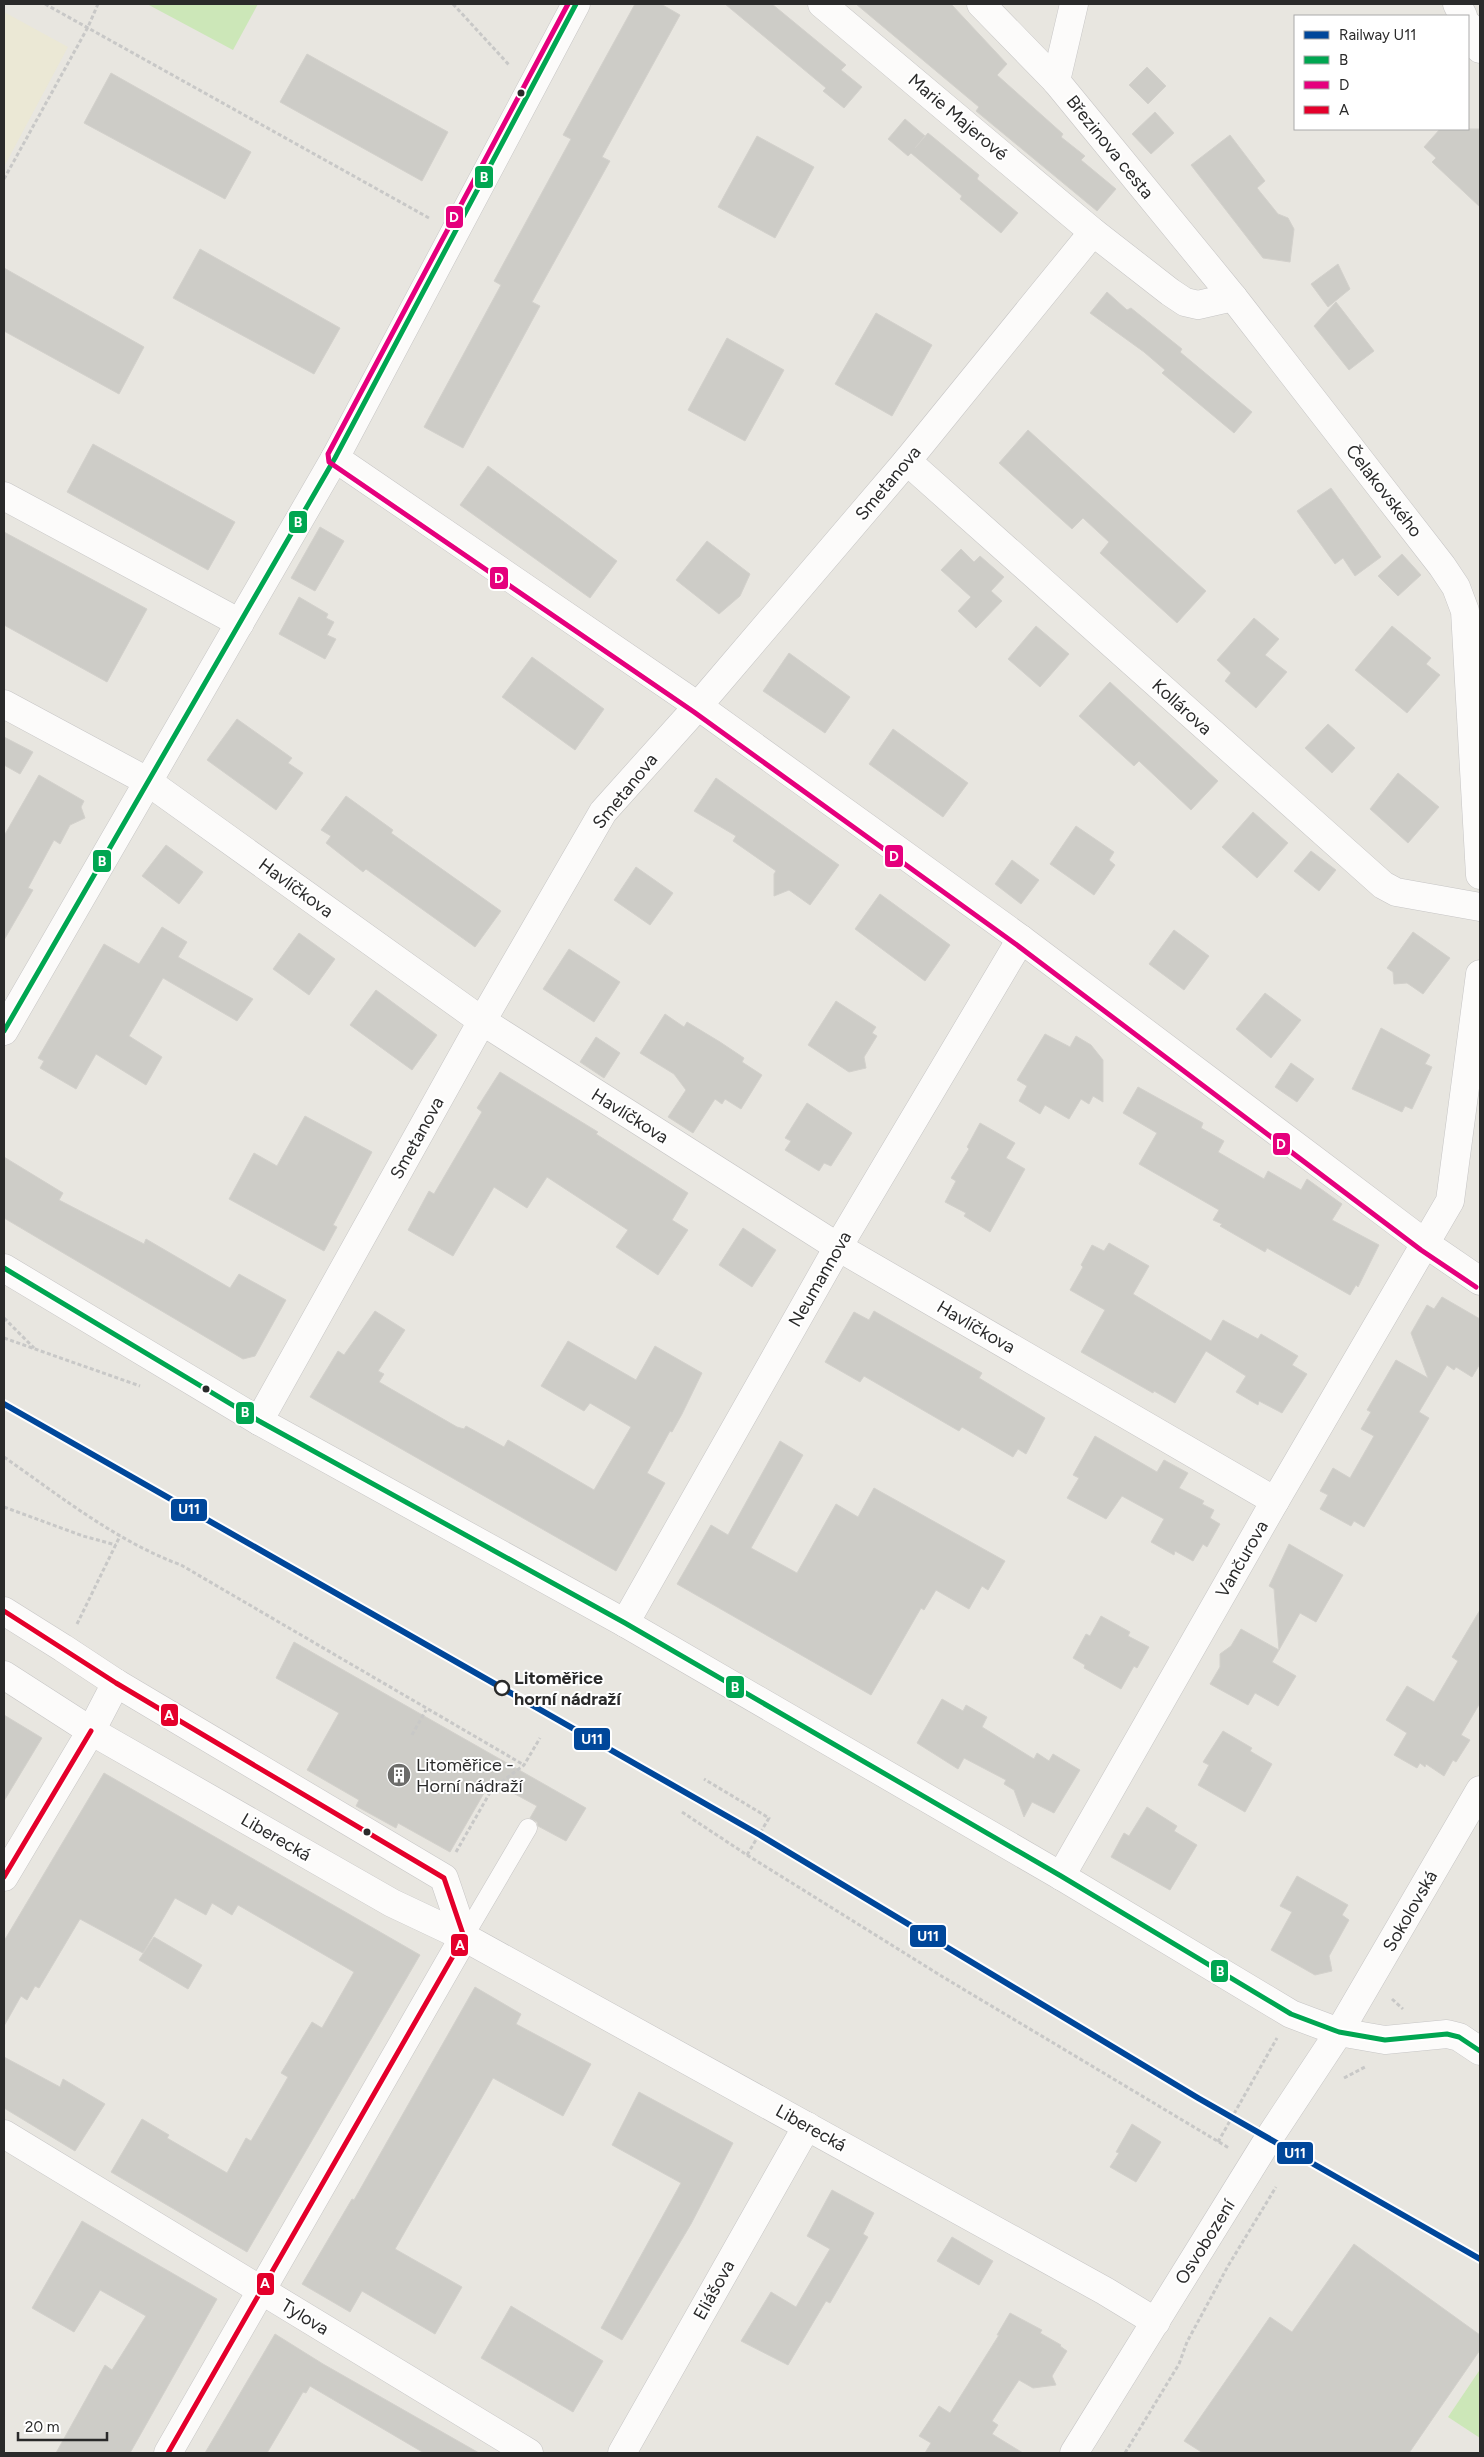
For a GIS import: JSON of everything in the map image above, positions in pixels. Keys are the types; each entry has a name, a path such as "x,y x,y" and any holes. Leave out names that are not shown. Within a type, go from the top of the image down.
{"street":[{"path":"4,1031 334,458 456,233 576,4"},
{"name":"Marie Majerové","path":"822,4 1093,232"},
{"name":"Březinova cesta","path":"981,4 1056,80 1233,297"},
{"path":"1056,80 1074,4"},
{"path":"1456,4 1462,15"},
{"path":"1469,27 1480,49"},
{"path":"1093,232 1185,302 1198,305 1233,297"},
{"name":"Smetanova","path":"260,1421 482,1021 603,812 698,706 906,461 1093,232"},
{"name":"Čelakovského","path":"1233,297 1442,566 1456,588 1475,610 1480,875"},
{"path":"334,458 698,706 1021,939 1426,1244 1480,1281"},
{"name":"Kollárova","path":"906,461 1383,886 1396,892 1480,907"},
{"path":"4,496 240,623"},
{"name":"Havlíčkova","path":"4,704 147,781 482,1021 838,1247 1275,1501"},
{"name":"Neumannova","path":"625,1623 838,1247 1021,939"},
{"path":"1426,1244 1450,1201 1480,974"},
{"name":"Vančurova","path":"1061,1876 1275,1501 1426,1244"},
{"path":"4,1268 260,1421 625,1623 1061,1876 1291,2014 1340,2032 1385,2040 1447,2034 1459,2037 1480,2051"},
{"path":"4,1612 64,1648 116,1683 444,1878 464,1937 263,2292 168,2453"},
{"name":"Liberecká","path":"4,1675 92,1730 392,1903 464,1937 807,2126 1156,2322"},
{"path":"4,1877 92,1730 116,1683"},
{"name":"Sokolovská","path":"1340,2032 1480,1790"},
{"name":"Osvobození","path":"1074,2453 1254,2163 1340,2032"},
{"name":"Eliášova","path":"622,2453 807,2126"},
{"name":"Tylova","path":"4,2134 529,2453"}],"lane":[{"path":"464,1937 528,1828"}],"path":[{"path":"45,4 456,233"},
{"path":"4,179 88,28 98,4"},
{"path":"453,4 531,89"},
{"path":"4,1318 36,1350"},
{"path":"4,1338 143,1387"},
{"path":"4,1457 120,1535 163,1558 181,1565 426,1710 524,1765"},
{"path":"4,1507 83,1536 116,1545"},
{"path":"74,1629 120,1535"},
{"path":"412,1735 426,1710"},
{"path":"452,1860 492,1789 524,1765 540,1738"},
{"path":"704,1778 769,1818 747,1855"},
{"path":"682,1812 747,1855 943,1977 1254,2163"},
{"path":"1218,2142 1291,2014"},
{"path":"1125,2453 1179,2364 1187,2342 1228,2266 1276,2186"}],"shaded area":[{"path":"4,12 68,47 4,167"}],"green space":[{"path":"147,4 258,4 233,50"},
{"path":"1480,2372 1480,2438 1448,2417"}],"building":[{"path":"635,4 661,4 680,15 602,157 610,161 532,302 540,306 463,448 424,427 501,285 494,281 571,139 563,135"},
{"path":"725,4 772,4 846,65 841,70 862,87 844,108 823,91 826,88"},
{"path":"856,4 951,4 1007,64 997,75 1063,134 1061,137 1085,156 1081,160 1116,189 1097,211 976,111 979,107"},
{"path":"307,54 448,132 422,181 280,102"},
{"path":"1147,67 1166,86 1148,104 1129,85"},
{"path":"111,73 251,152 225,199 84,123"},
{"path":"1155,112 1174,133 1151,154 1132,134"},
{"path":"905,119 925,136 915,148 928,133 979,175 977,179 1018,213 1001,233 960,199 962,196 911,153 908,156 888,139"},
{"path":"1480,129 1480,207 1432,162 1436,158 1424,147 1439,130"},
{"path":"1230,135 1265,181 1257,188 1278,214 1288,218 1294,229 1290,262 1263,258 1191,165"},
{"path":"757,136 814,167 775,238 718,207"},
{"path":"200,249 340,328 314,374 173,298"},
{"path":"1338,264 1350,289 1328,307 1311,284"},
{"path":"4,268 144,347 119,394 4,331"},
{"path":"1107,292 1127,310 1131,308 1182,349 1180,352 1252,412 1234,433 1162,373 1165,370 1144,352 1090,313"},
{"path":"1336,302 1374,351 1349,370 1314,326"},
{"path":"876,313 932,345 892,416 835,384"},
{"path":"727,338 784,370 745,441 688,410"},
{"path":"1028,430 1206,591 1177,623 1100,553 1109,542 1083,518 1072,529 999,463"},
{"path":"93,444 235,522 208,570 67,492"},
{"path":"488,466 617,561 590,598 460,505"},
{"path":"1331,488 1381,557 1355,576 1343,558 1335,564 1297,511"},
{"path":"320,527 344,541 315,591 291,578"},
{"path":"4,532 147,609 107,682 4,625"},
{"path":"707,541 750,574 740,596 719,614 676,580"},
{"path":"961,549 974,562 980,556 1004,577 991,591 1002,601 976,628 958,611 971,597 941,570"},
{"path":"1402,554 1421,575 1398,596 1378,576"},
{"path":"299,597 328,614 326,618 334,622 327,635 336,639 325,659 279,634"},
{"path":"1254,618 1279,639 1265,655 1287,672 1256,708 1225,681 1231,673 1217,660"},
{"path":"1036,626 1069,654 1040,687 1008,659"},
{"path":"1392,626 1431,658 1426,664 1440,675 1407,713 1355,670"},
{"path":"789,653 850,697 825,733 763,691"},
{"path":"532,657 604,709 575,750 502,697"},
{"path":"1110,682 1218,781 1191,810 1139,761 1134,766 1079,716"},
{"path":"237,719 292,758 288,763 303,773 276,810 207,760"},
{"path":"1328,724 1355,748 1332,773 1305,748"},
{"path":"893,729 968,783 943,817 869,764"},
{"path":"4,737 33,752 20,774 4,765"},
{"path":"1398,773 1439,807 1408,843 1370,809"},
{"path":"39,775 84,801 81,807 85,818 70,825 60,844 54,840 28,888 33,890 4,940 4,836"},
{"path":"716,778 839,865 810,905 789,890 774,896 774,874 776,871 733,841 736,836 694,811"},
{"path":"346,796 393,830 391,833 501,911 475,947 366,869 363,872 326,843 331,836 321,830"},
{"path":"1253,812 1288,843 1257,878 1222,847"},
{"path":"1076,826 1114,852 1109,860 1115,865 1094,895 1050,864"},
{"path":"166,845 203,872 179,904 142,876"},
{"path":"1311,851 1336,870 1319,891 1294,871"},
{"path":"1012,860 1039,880 1021,904 995,884"},
{"path":"636,867 673,893 650,925 614,900"},
{"path":"880,894 950,945 925,981 855,929"},
{"path":"162,927 187,942 178,957 253,999 237,1021 163,978 129,1036 162,1057 146,1085 96,1054 76,1089 40,1068 44,1061 38,1058 104,944 139,964"},
{"path":"1174,930 1209,956 1184,990 1149,964"},
{"path":"1413,932 1450,958 1423,994 1407,983 1394,984 1393,972 1387,968"},
{"path":"299,933 335,959 309,995 273,969"},
{"path":"569,949 620,982 594,1022 543,989"},
{"path":"376,990 437,1035 412,1070 350,1025"},
{"path":"1265,993 1301,1020 1271,1058 1236,1029"},
{"path":"836,1001 876,1027 872,1033 877,1036 864,1057 866,1068 849,1072 808,1045"},
{"path":"665,1014 684,1027 687,1022 720,1042 744,1058 742,1062 762,1075 741,1109 725,1099 722,1104 715,1099 693,1133 668,1117 686,1090 674,1074 640,1053"},
{"path":"1381,1028 1430,1055 1425,1064 1432,1067 1412,1109 1405,1106 1402,1112 1352,1089"},
{"path":"1045,1034 1070,1047 1076,1036 1091,1045 1103,1060 1103,1102 1093,1096 1089,1104 1081,1099 1069,1119 1045,1105 1040,1114 1019,1101 1027,1086 1017,1080"},
{"path":"596,1037 620,1053 604,1078 580,1062"},
{"path":"1291,1063 1314,1079 1297,1102 1275,1087"},
{"path":"500,1072 598,1132 596,1134 688,1193 672,1220 688,1230 658,1275 616,1247 628,1230 547,1177 527,1208 494,1187 453,1256 408,1230 429,1191 434,1194 482,1112 477,1108"},
{"path":"1138,1087 1203,1123 1201,1128 1224,1141 1218,1152 1264,1179 1268,1171 1301,1190 1307,1179 1342,1204 1332,1220 1379,1245 1358,1287 1356,1285 1350,1295 1267,1248 1265,1252 1213,1220 1219,1210 1139,1164 1157,1133 1123,1113"},
{"path":"807,1103 852,1133 831,1166 824,1163 819,1171 785,1150 791,1141 785,1138"},
{"path":"305,1116 372,1152 333,1225 337,1227 324,1251 229,1199 254,1153 277,1166"},
{"path":"980,1123 1015,1143 1006,1158 1025,1169 990,1232 964,1216 966,1213 945,1202 956,1181 951,1178 969,1149 967,1147"},
{"path":"4,1157 63,1193 59,1200 144,1244 146,1239 230,1288 239,1274 286,1300 255,1356 243,1359 4,1218"},
{"path":"743,1228 776,1250 752,1287 719,1265"},
{"path":"1109,1243 1149,1266 1133,1294 1211,1341 1223,1320 1258,1339 1261,1334 1298,1356 1292,1365 1307,1374 1282,1413 1259,1401 1258,1405 1236,1392 1246,1376 1206,1351 1175,1403 1154,1391 1153,1393 1081,1352 1105,1310 1070,1290 1083,1267 1081,1265 1092,1245 1104,1251"},
{"path":"1442,1297 1480,1319 1480,1364 1472,1377 1456,1367 1454,1370 1447,1365 1419,1412 1429,1418 1364,1527 1354,1521 1351,1526 1320,1509 1328,1495 1320,1491 1333,1468 1350,1478 1374,1436 1361,1429 1371,1412 1367,1410 1396,1360 1428,1378 1411,1333 1427,1305 1434,1309"},
{"path":"375,1311 405,1330 378,1371 384,1374 379,1382 457,1427 464,1429 466,1426 504,1447 508,1440 594,1490 631,1427 590,1403 584,1411 541,1386 568,1341 636,1380 655,1346 702,1373 682,1414 672,1432 670,1431 647,1473 665,1483 616,1571 310,1397 338,1351 344,1355"},
{"path":"874,1311 982,1373 979,1378 1045,1418 1026,1454 1018,1449 1013,1457 962,1427 959,1431 864,1376 860,1382 825,1362 854,1312 869,1320"},
{"path":"1095,1436 1157,1472 1164,1460 1188,1473 1179,1488 1204,1501 1202,1504 1214,1510 1210,1518 1220,1524 1207,1547 1203,1544 1193,1561 1175,1551 1174,1555 1151,1542 1164,1519 1122,1496 1106,1519 1067,1498 1079,1478 1073,1475"},
{"path":"780,1441 803,1455 751,1548 797,1573 836,1504 858,1517 874,1488 1005,1561 988,1590 982,1586 969,1609 936,1590 924,1610 921,1608 871,1695 677,1584 711,1525 728,1535"},
{"path":"1289,1544 1343,1575 1316,1622 1300,1613 1279,1650 1274,1589 1269,1586"},
{"path":"1480,1610 1480,1703 1461,1735 1470,1740 1456,1762 1453,1760 1444,1776 1426,1764 1425,1767 1420,1763 1417,1768 1394,1755 1407,1733 1386,1720 1407,1686 1434,1702 1458,1661 1452,1657"},
{"path":"1101,1616 1130,1632 1128,1636 1149,1647 1137,1668 1134,1666 1121,1689 1084,1668 1085,1665 1073,1658 1086,1634 1090,1636"},
{"path":"1241,1629 1279,1650 1272,1662 1296,1676 1278,1706 1255,1693 1248,1705 1210,1684 1220,1667 1220,1654 1231,1646"},
{"path":"294,1642 586,1808 566,1841 538,1826 537,1822 530,1818 537,1806 491,1781 450,1852 398,1823 396,1828 356,1806 359,1800 307,1770 339,1713 276,1678"},
{"path":"942,1699 963,1711 966,1705 987,1717 982,1727 1034,1759 1037,1753 1049,1761 1053,1754 1080,1770 1054,1813 1032,1802 1024,1817 1014,1790 1004,1784 1006,1780 964,1758 958,1769 917,1743"},
{"path":"4,1715 42,1738 4,1801"},
{"path":"1223,1731 1252,1748 1250,1751 1272,1764 1245,1812 1198,1785 1209,1765 1203,1762"},
{"path":"104,1773 420,1955 247,2252 111,2172 142,2119 169,2135 167,2138 227,2173 246,2138 251,2141 288,2077 281,2073 312,2022 322,2028 354,1972 238,1905 232,1915 212,1903 206,1915 175,1898 143,1953 80,1919 39,1988 35,1986 27,2000 21,1996 4,2026 4,1941"},
{"path":"1147,1807 1177,1826 1174,1831 1197,1845 1170,1890 1111,1857 1124,1833 1129,1836"},
{"path":"1297,1876 1348,1905 1342,1915 1349,1920 1329,1956 1332,1971 1315,1975 1271,1950 1292,1912 1280,1906"},
{"path":"154,1937 202,1965 188,1989 139,1960"},
{"path":"475,1987 521,2014 516,2024 591,2064 563,2116 493,2078 395,2249 462,2287 435,2334 362,2291 350,2312 302,2284 352,2199 354,2200"},
{"path":"4,2057 60,2087 63,2079 105,2104 75,2151 4,2108"},
{"path":"639,2092 733,2143 691,2224 622,2340 601,2328 681,2183 612,2145"},
{"path":"1132,2124 1161,2142 1136,2182 1110,2167 1119,2153 1116,2152"},
{"path":"832,2190 874,2213 863,2234 868,2237 830,2303 826,2301 788,2365 741,2341 771,2292 796,2307 830,2249 807,2236"},
{"path":"82,2221 217,2299 130,2453 56,2453 105,2365 112,2370 146,2316 100,2290 74,2332 32,2308"},
{"path":"952,2237 993,2261 979,2285 937,2261"},
{"path":"1354,2244 1480,2335 1480,2350 1409,2453 1203,2453 1184,2441 1270,2317 1292,2332"},
{"path":"511,2306 603,2361 573,2412 481,2358"},
{"path":"1010,2313 1042,2330 1040,2333 1061,2345 1067,2351 1052,2376 1056,2385 1033,2388 1019,2380 992,2421 998,2425 992,2434 1023,2453 925,2453 931,2443 919,2436 939,2406 950,2413 999,2335 997,2335"},
{"path":"275,2334 323,2364 479,2453 424,2453 310,2386 306,2393 303,2392 267,2453 205,2453"}],"rail line":[{"name":"U11","path":"4,1404 760,1835 1198,2098 1480,2259"}],"transit line":[{"name":"D","path":"568,4 328,454 329,462 694,712 1017,945 1421,1250 1476,1287"},
{"name":"B","path":"4,1031 335,458 576,4"},
{"name":"B","path":"4,1268 259,1421 625,1623 1061,1876 1291,2014 1339,2032 1385,2040 1447,2034 1459,2037 1480,2051"},
{"name":"A","path":"4,1611 116,1683 444,1878 464,1937 168,2453"},
{"name":"A","path":"4,1877 91,1731"}],"place":[{"name":"Litoměřice horní nádraží","path":"502,1688"},
{"name":"Litoměřice - Horní nádraží","path":"399,1775"}]}
